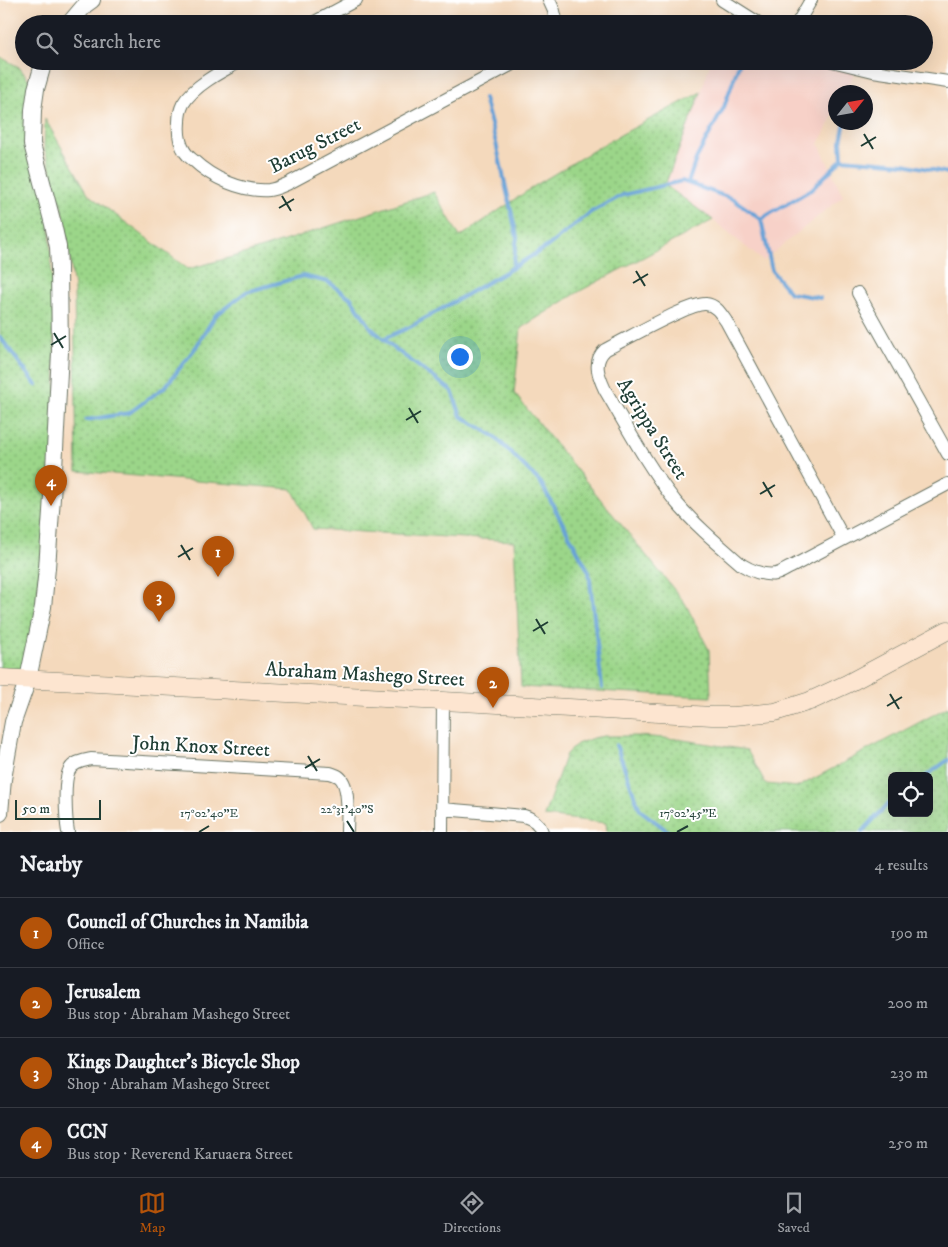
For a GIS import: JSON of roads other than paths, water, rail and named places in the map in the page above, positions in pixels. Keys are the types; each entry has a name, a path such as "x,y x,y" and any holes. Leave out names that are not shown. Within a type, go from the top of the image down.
{"main road":[{"name":"Abraham Mashego Street","path":"0,678 719,716 775,712 810,701 847,684 948,630"}],"street":[{"path":"77,15 92,0"},
{"path":"328,15 356,0"},
{"path":"549,0 555,15"},
{"path":"722,0 746,15"},
{"path":"802,15 811,0"},
{"path":"0,813 3,779 13,722 28,679 43,607 53,484 60,352 59,268 58,247 32,144 33,110 41,70"},
{"name":"Barug Street","path":"224,70 201,85 183,104 179,114 178,129 185,153 204,170 228,182 243,188 268,190 288,184 501,70"},
{"path":"866,70 948,82"},
{"path":"858,293 948,454"},
{"name":"Agrippa Street","path":"844,539 726,321 715,307 702,304 688,308 605,350 600,357 597,367 600,380 643,454 675,501 742,566 752,571 776,574 791,567 844,539 948,484"},
{"path":"442,832 443,701"},
{"name":"John Knox Street","path":"68,832 66,779 69,770 74,764 91,759 330,773 338,776 346,788 347,832"},
{"path":"442,809 524,816 536,822 542,832"}],"waterway":[{"path":"688,183 696,159 724,107 737,70"},
{"path":"484,98 517,237 513,267 511,268"},
{"path":"761,219 812,189 842,159 841,141 843,130"},
{"path":"842,159 904,164 948,173"},
{"path":"383,339 410,327 509,270 548,246 591,212 623,195 682,181 733,199 761,219 772,271 790,293 820,298"},
{"path":"86,420 129,413 166,386 196,347 215,316 246,292 303,276 328,282 351,298 372,329 395,349 452,391 461,416 494,436 541,483 589,572 602,688"},
{"path":"0,337 36,385"},
{"path":"616,745 640,810 669,832"},
{"path":"932,772 948,760"},
{"path":"862,832 888,804"}],"place":[{"name":"CCN","path":"51,506"},
{"name":"Council of Churches in Namibia","path":"218,577"},
{"name":"Kings Daughter's Bicycle Shop","path":"159,622"},
{"name":"Jerusalem","path":"493,708"}]}
